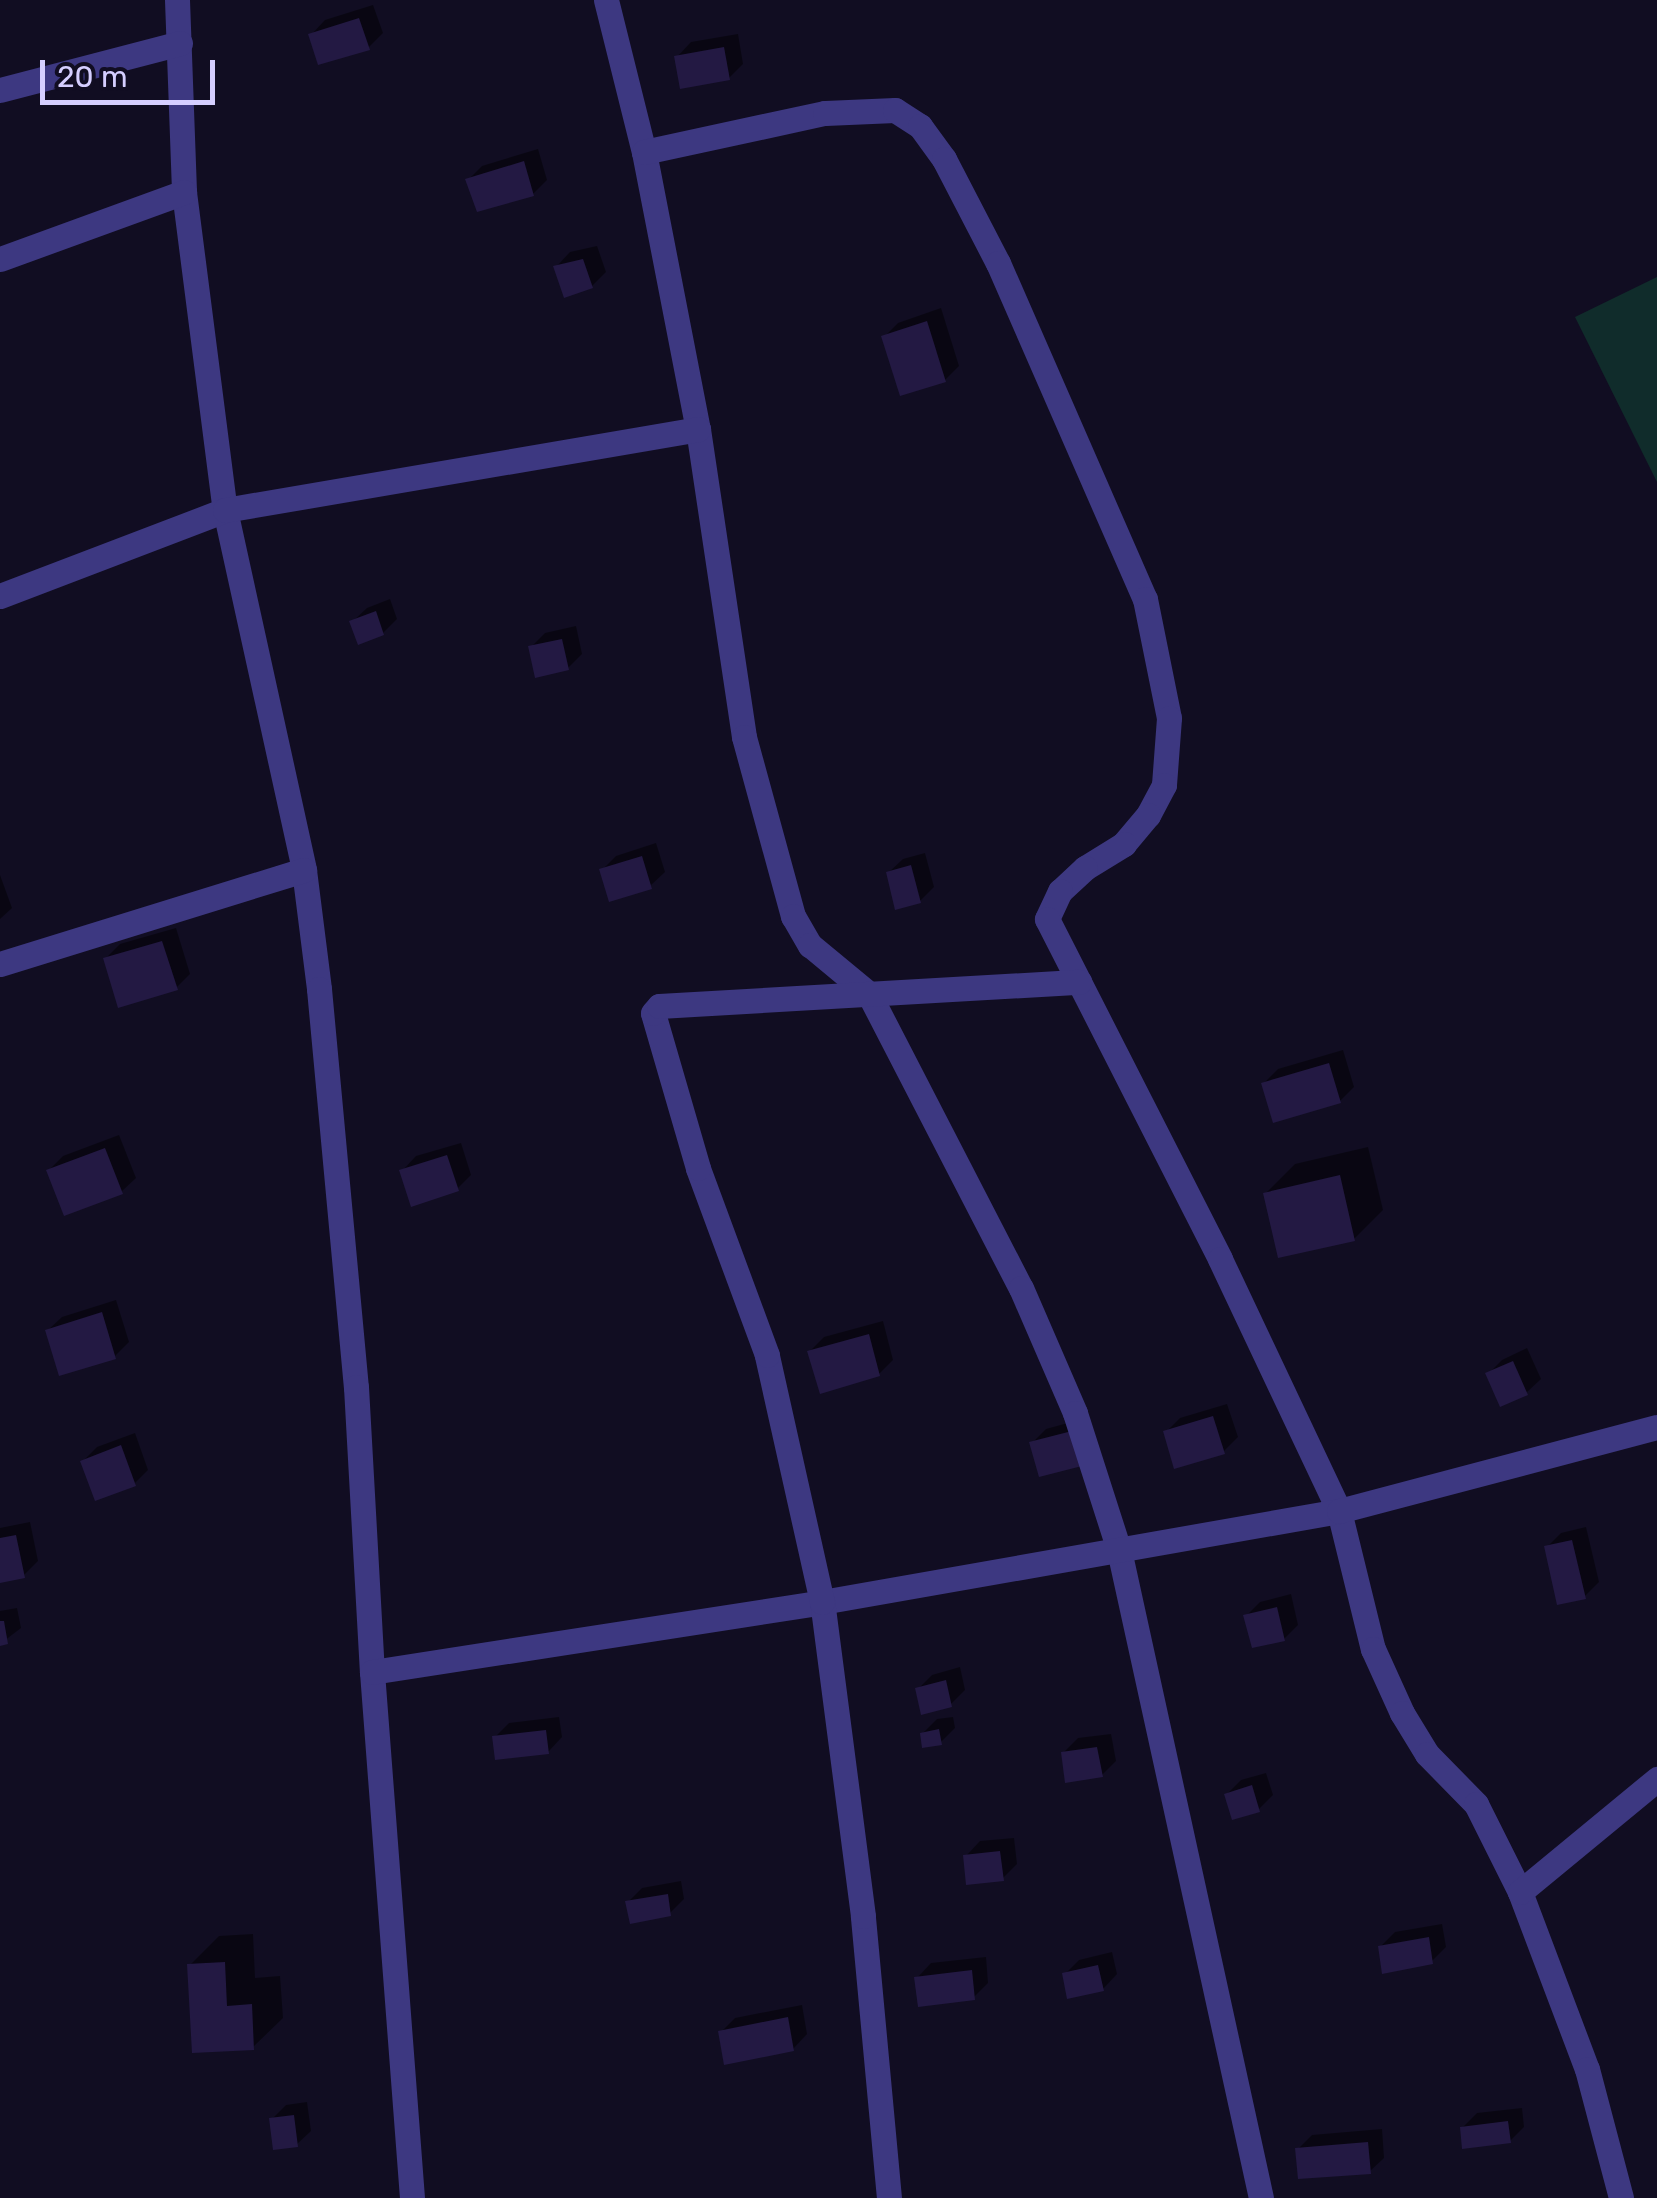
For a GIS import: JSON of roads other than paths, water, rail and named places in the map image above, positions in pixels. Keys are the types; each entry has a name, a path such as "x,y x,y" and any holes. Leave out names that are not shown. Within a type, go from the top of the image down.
{"street":[{"path":"177,0 184,192 225,510 304,870 352,1334 372,1672 412,2198"},
{"path":"606,0 644,152 698,429 744,737 792,916 810,945 869,994 1020,1288 1075,1412 1120,1550 1261,2198"},
{"path":"0,90 180,44"},
{"path":"644,152 824,113 870,108 908,116 944,159 998,262 1145,599 1170,718 1164,785 1148,815 1124,844 1084,868 1060,891 1047,918 1220,1258 1338,1511 1373,1649 1402,1713 1428,1754 1476,1804 1520,1892 1587,2069 1622,2198"},
{"path":"0,260 184,192"},
{"path":"0,596 225,510 698,429"},
{"path":"0,964 304,870"},
{"path":"889,2198 863,1916 822,1602 767,1355 698,1168 652,1022 660,1006 1079,982"},
{"path":"372,1672 822,1602 1338,1511 1657,1427"},
{"path":"1520,1892 1657,1779"}]}
